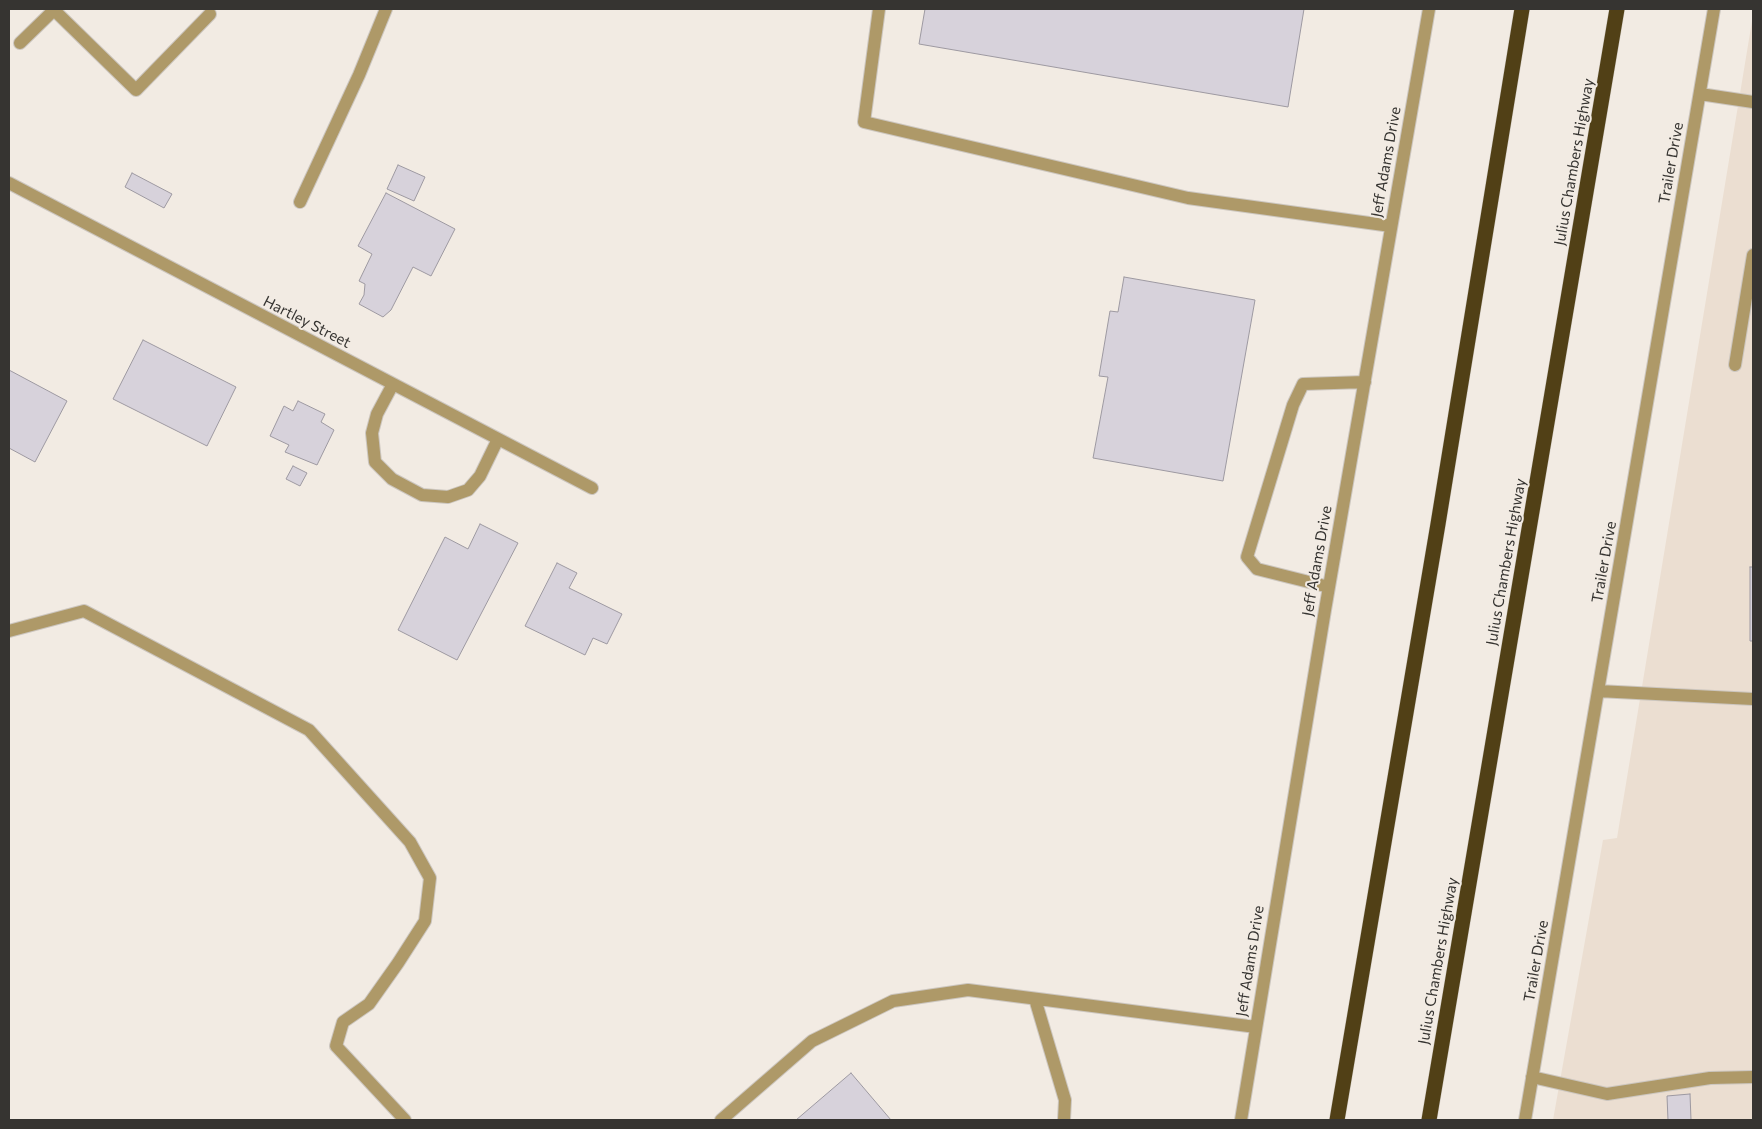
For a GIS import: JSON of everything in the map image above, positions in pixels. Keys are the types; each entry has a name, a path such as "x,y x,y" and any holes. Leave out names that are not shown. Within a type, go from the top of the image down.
{"highway":[{"path":"1337,1120 1522,9"},
{"name":"Julius Chambers Highway","path":"1429,1120 1617,9"}],"street":[{"path":"20,43 54,9 136,90 210,14"},
{"path":"300,202 359,75 386,9"},
{"path":"878,9 864,122 1188,198 1391,226"},
{"name":"Jeff Adams Drive","path":"1241,1120 1329,587 1429,9"},
{"name":"Trailer Drive","path":"1525,1120 1714,9"},
{"path":"1700,94 1753,102"},
{"name":"Hartley Street","path":"9,182 592,488"},
{"path":"1735,365 1753,255"},
{"path":"1329,587 1258,569 1247,557 1293,405 1303,384 1365,382"},
{"path":"393,384 377,414 372,433 375,462 392,479 422,495 448,497 468,490 480,476 498,439"},
{"path":"9,630 84,611 284,716 310,730 410,842 430,878 425,921 398,963 368,1004 343,1022 336,1046 405,1120"},
{"path":"1598,691 1753,699"},
{"path":"721,1120 812,1041 893,1001 968,990 1256,1027"},
{"path":"1035,999 1065,1100 1064,1120"},
{"path":"1532,1077 1607,1094 1710,1078 1753,1077"}],"shaded area":[{"path":"1753,15 1753,1120 1553,1120 1603,840 1617,838"}],"building":[{"path":"925,9 1304,9 1288,107 919,44"},
{"path":"398,165 425,177 414,201 387,189"},
{"path":"132,173 172,194 164,208 125,187"},
{"path":"386,193 455,229 431,276 413,267 391,310 383,317 359,304 364,295 365,284 359,281 372,254 358,246"},
{"path":"1124,277 1255,300 1223,481 1093,458 1108,377 1099,376 1110,311 1118,312"},
{"path":"143,340 236,387 207,446 113,399"},
{"path":"9,370 67,401 35,462 9,448"},
{"path":"298,401 325,414 321,422 334,430 317,465 285,452 289,445 270,436 284,406 293,411"},
{"path":"293,466 307,473 300,486 286,479"},
{"path":"480,524 518,543 457,660 398,630 445,537 468,549"},
{"path":"557,563 577,573 569,588 622,614 607,644 593,638 585,655 525,626"},
{"path":"1750,567 1753,567 1753,641 1750,641"},
{"path":"851,1073 891,1120 796,1120"},
{"path":"1690,1094 1691,1120 1668,1120 1667,1096"}]}
